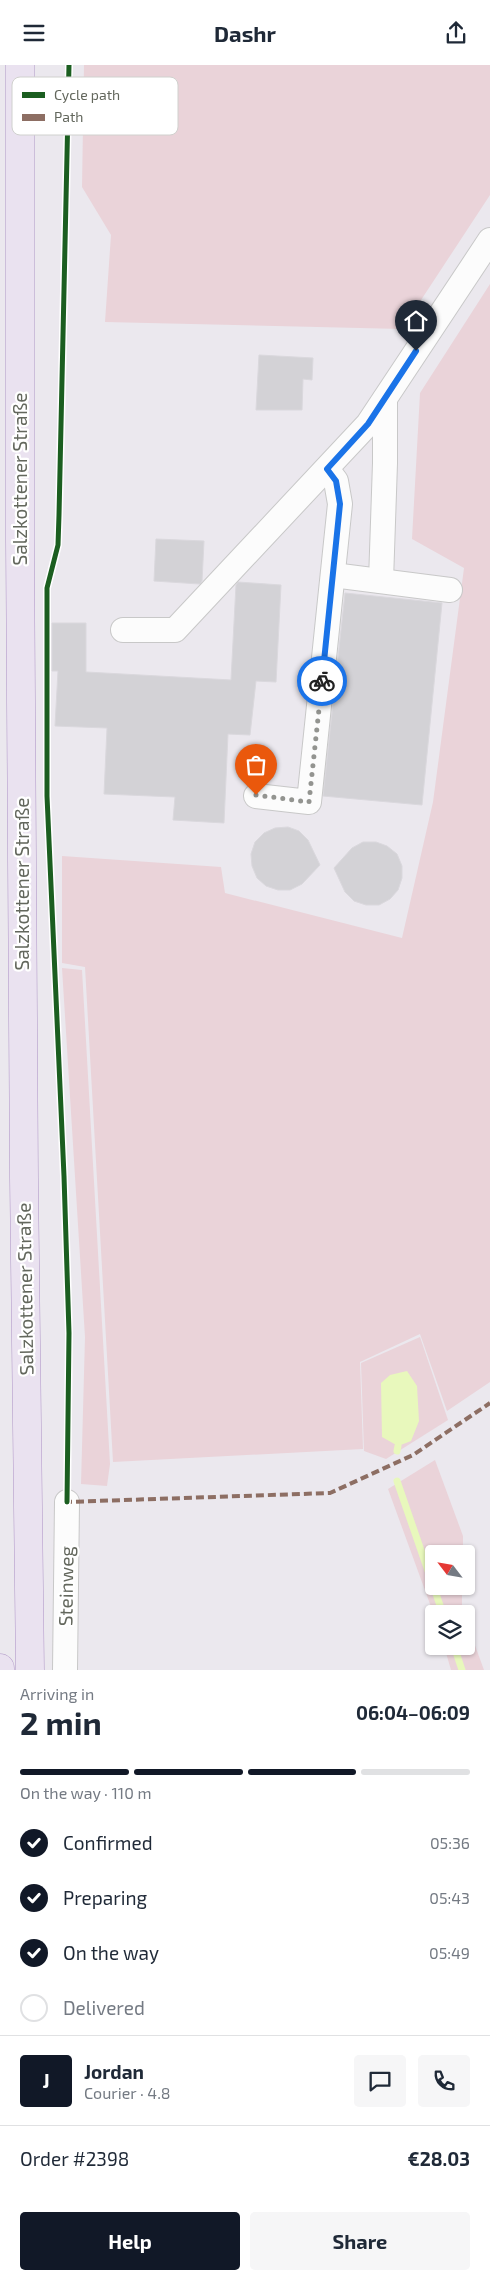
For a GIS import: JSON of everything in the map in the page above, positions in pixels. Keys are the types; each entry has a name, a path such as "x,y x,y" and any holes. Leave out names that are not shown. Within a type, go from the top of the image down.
{"highway":[{"name":"Salzkottener Straße","path":"20,135 20,679 30,1670"}],"street":[{"path":"123,630 175,630 327,469 368,424 490,240"},
{"path":"381,581 385,399"},
{"path":"256,795 309,802 340,504 336,481 327,469"},
{"path":"333,575 450,590"},
{"name":"Steinweg","path":"66,1670 67,1502"}],"shaded area":[{"path":"84,65 490,65 490,195 402,329 105,322 111,235 82,187 83,135 178,135 178,77 84,77"},
{"path":"490,284 490,1382 447,1411 420,1334 360,1362 363,1449 113,1462 85,967 62,963 62,856 221,867 225,893 402,938 433,802 464,568 412,539 420,393"},
{"path":"62,968 82,970 110,1464 107,1486 81,1484 85,1337"},
{"path":"420,1337 448,1420 386,1459 364,1451 361,1363"},
{"path":"407,1371 417,1386 419,1421 411,1441 398,1446 382,1437 381,1383 390,1375"},
{"path":"435,1460 463,1536 463,1545 425,1545 425,1590 388,1489"},
{"path":"427,1595 462,1595 462,1605 430,1605"},
{"path":"475,1646 484,1670 451,1670 447,1655 475,1655"}],"building":[{"path":"259,355 313,358 312,380 303,379 302,410 256,410"},
{"path":"156,539 204,541 202,581 200,584 154,581"},
{"path":"238,582 281,585 276,682 256,681 250,735 228,734 224,823 173,820 175,797 104,794 107,728 55,726 58,671 52,671 52,623 86,623 86,672 231,680 236,585"},
{"path":"345,593 442,603 422,805 323,796"},
{"path":"288,827 299,831 308,840 320,865 302,884 290,890 278,890 266,886 257,878 252,866 251,854 255,842 264,833 275,828"},
{"path":"363,842 376,842 387,846 397,854 402,866 402,878 398,890 390,899 379,905 366,905 354,901 345,892 334,868 352,848"}],"waterway":[{"path":"397,1451 398,1446"},
{"path":"397,1481 440,1605"},
{"path":"457,1655 462,1670"}],"marked path":[{"path":"67,1499 67,1502 330,1493 413,1455 490,1403"}],"cycle path":[{"path":"69,65 69,77"},
{"path":"67,135 58,545 47,588 47,796 69,1333 67,1502"}],"way so far":[{"path":"256,795 309,802 322,681"}],"route":[{"path":"322,681 340,504 336,481 327,469 368,424 416,351"}]}
